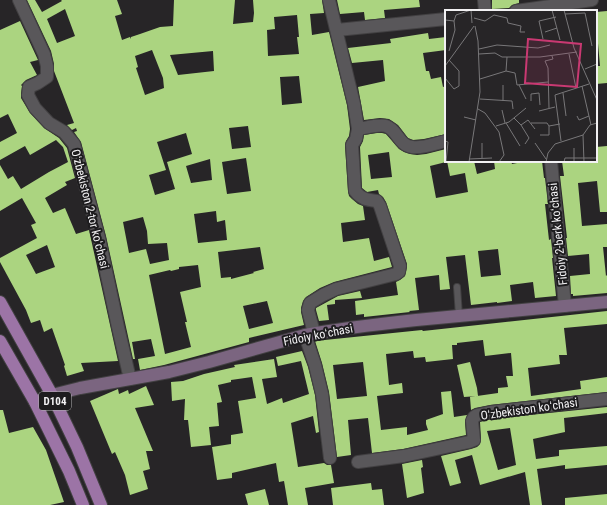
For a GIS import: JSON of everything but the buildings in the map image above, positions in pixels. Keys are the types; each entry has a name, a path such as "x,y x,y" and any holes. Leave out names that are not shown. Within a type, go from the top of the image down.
{"main road":[{"name":"D104","path":"0,302 52,394 77,447 101,505"},
{"name":"D104","path":"0,342 35,402 69,471 83,505"}],"street":[{"name":"Oʻzbekiston 2-tor koʻchasi","path":"20,0 44,54 47,66 46,77 29,87 28,95 35,108 49,123 64,132 74,144 99,238 130,379"},
{"path":"329,0 354,104 358,129 356,139 352,145 355,191 359,197 377,201 400,266 399,272 396,274 336,289 310,303 308,310 310,334 322,394 330,458"},
{"path":"484,0 485,10"},
{"path":"523,10 592,0"},
{"path":"337,30 445,19"},
{"path":"358,129 386,126 393,131 401,142 413,148 445,141"},
{"name":"Fidoiy 2-berk koʻchasi","path":"551,162 565,306"},
{"name":"Fidoiy koʻchasi","path":"35,402 52,394 169,372 310,334 359,326 607,302"},
{"name":"Oʻzbekiston koʻchasi","path":"358,462 415,454 469,442 474,440 472,421 477,415 491,412 607,399"}],"lane":[{"path":"457,287 460,316"}]}
